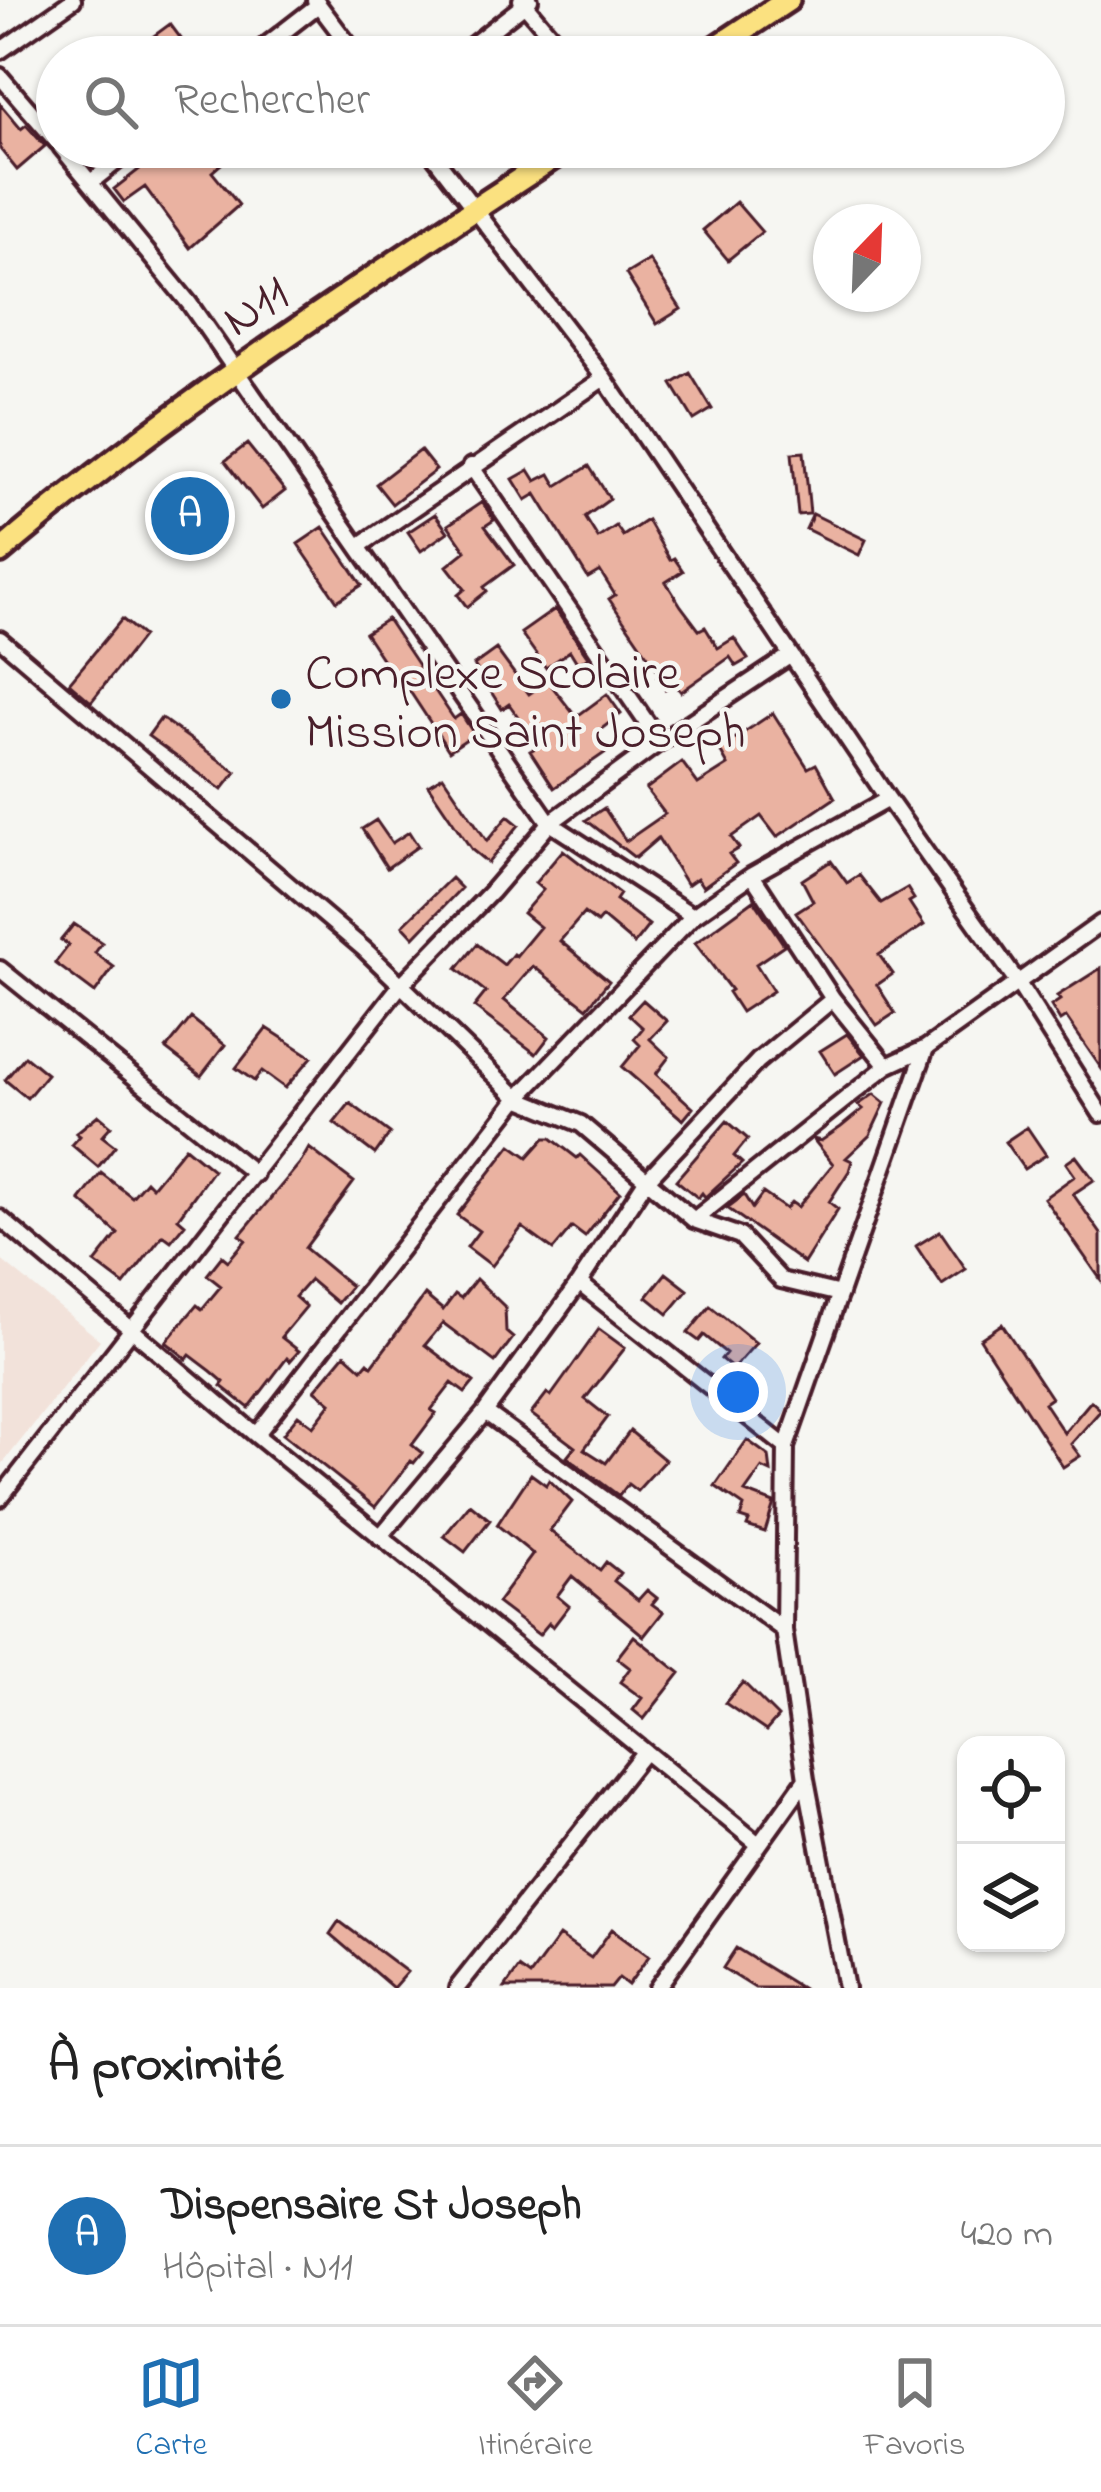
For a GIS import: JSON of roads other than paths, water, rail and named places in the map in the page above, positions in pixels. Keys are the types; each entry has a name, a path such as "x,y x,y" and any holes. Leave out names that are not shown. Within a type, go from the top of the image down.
{"main road":[{"path":"734,36 788,0"},
{"name":"N11","path":"0,552 96,472 234,370 362,289 537,168"}],"street":[{"path":"0,51 73,0"},
{"path":"482,36 525,1 552,36"},
{"path":"276,36 316,2 342,36"},
{"path":"0,76 36,118"},
{"path":"79,168 189,303 550,823 693,916"},
{"path":"91,182 109,168"},
{"path":"445,168 604,378 888,800 1096,1097 1101,1114"},
{"path":"359,546 604,378"},
{"path":"471,466 660,742"},
{"path":"0,639 364,949 518,1098 580,1124 694,1220 740,1236 781,1280 840,1294"},
{"path":"0,1498 399,987 550,823 791,655"},
{"path":"256,1436 518,1098 693,916 752,874 888,800"},
{"path":"752,874 833,999 887,1066"},
{"path":"694,1220 887,1066 926,1048 1101,923"},
{"path":"0,969 255,1174"},
{"path":"380,1537 485,1412 645,1182 758,1061 833,999"},
{"path":"846,1988 806,1779 784,1630 786,1447 926,1048"},
{"path":"0,1219 256,1436 757,1843"},
{"path":"579,1282 786,1447"},
{"path":"485,1412 784,1630"},
{"path":"457,1988 644,1752"},
{"path":"657,1988 806,1779"}],"place":[{"name":"Dispensaire St Joseph","path":"190,516"},
{"name":"Complexe Scolaire Mission Saint Joseph","path":"281,699"}]}
